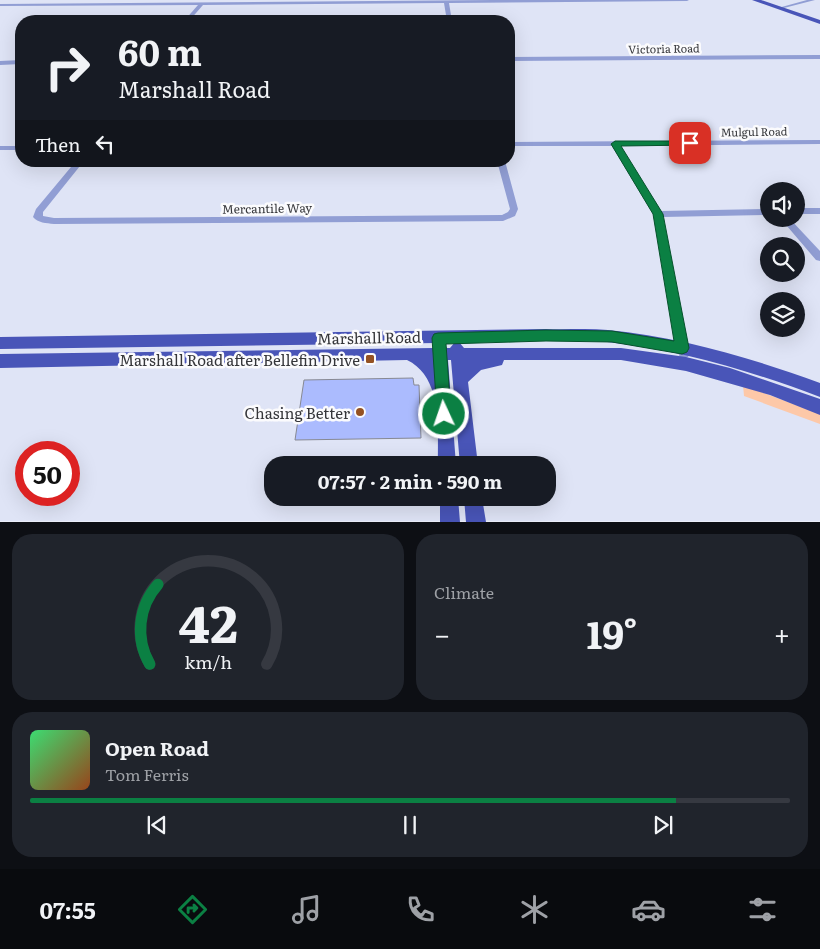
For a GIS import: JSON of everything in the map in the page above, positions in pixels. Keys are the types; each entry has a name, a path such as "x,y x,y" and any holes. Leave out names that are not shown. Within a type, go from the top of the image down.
{"main road":[{"path":"755,0 820,20"},
{"path":"764,0 783,8"},
{"name":"Marshall Road","path":"0,361 407,354 439,346 456,338 546,335 612,336 682,348 777,374 820,390"},
{"path":"456,338 469,456"},
{"name":"Marshall Road","path":"0,343 439,346 458,354 621,354 686,364 763,386 820,407"},
{"path":"439,346 446,456"},
{"path":"460,380 465,372 473,366 492,360 554,359 591,353"},
{"path":"407,354 420,361 435,380 443,398"},
{"path":"449,506 450,522"},
{"path":"474,506 476,522"}],"street":[{"path":"0,5 264,1 687,0"},
{"path":"783,8 813,0"},
{"path":"446,2 449,15"},
{"path":"192,15 202,3"},
{"name":"Victoria Road","path":"515,59 820,56"},
{"path":"0,62 15,62"},
{"name":"Mulgul Road","path":"515,144 820,142"},
{"path":"615,144 658,214 686,364"},
{"path":"0,148 15,148"},
{"name":"Mercantile Way","path":"75,167 39,211 38,217 54,221 504,218 512,214 514,209 503,167"},
{"path":"805,211 820,211"},
{"path":"658,214 760,212"},
{"path":"792,227 820,257"}],"shaded area":[{"path":"0,0 820,0 820,521 0,521"},
{"path":"743,385 820,414 820,424 744,396"}],"building":[{"name":"Chasing Better","path":"413,378 414,385 419,385 421,438 295,440 304,380"}],"place":[{"name":"Marshall Road after Bellefin Drive","path":"370,359"},
{"name":"Chasing Better","path":"360,412"}],"route":[{"path":"444,414 438,338 546,335 612,336 682,348 678,315 658,214 615,144 690,143"}]}
